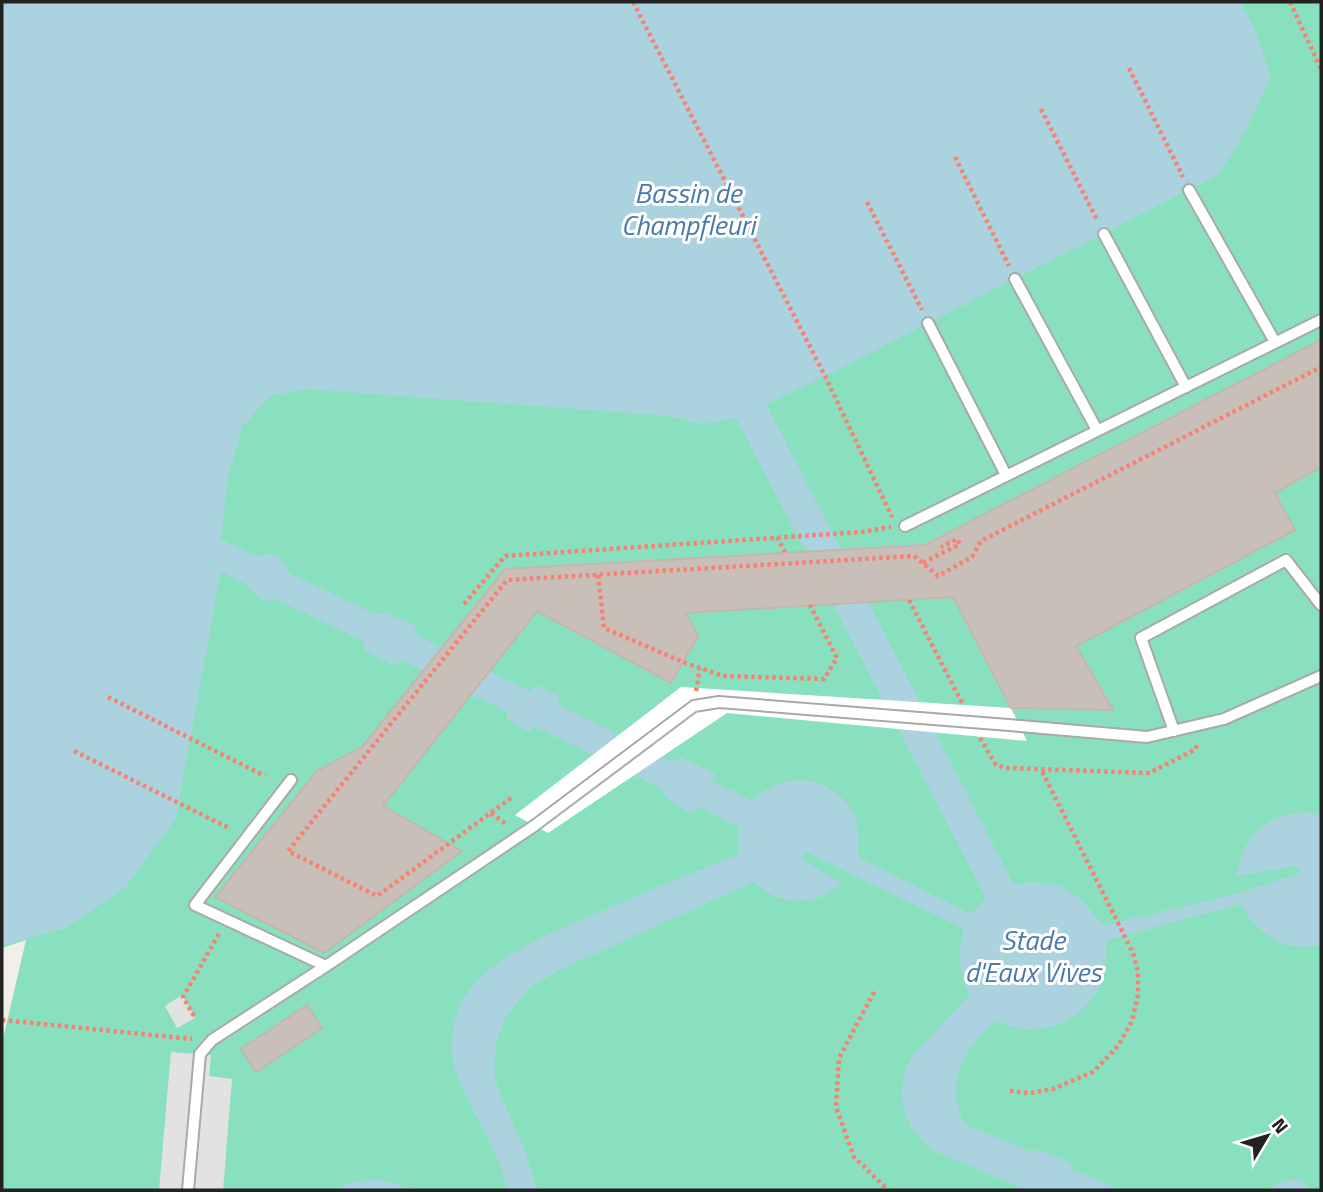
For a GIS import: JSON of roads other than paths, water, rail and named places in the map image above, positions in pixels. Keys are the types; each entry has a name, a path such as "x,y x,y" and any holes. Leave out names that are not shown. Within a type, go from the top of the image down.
{"lane":[{"path":"1189,190 1276,342"},
{"path":"1104,234 1186,387"},
{"path":"1015,279 1097,430"},
{"path":"905,526 1321,320"},
{"path":"928,323 1006,475"},
{"path":"1174,731 1141,638 1286,560 1321,605"},
{"path":"188,1190 200,1054 212,1040 327,967 534,826 694,706 719,702 1147,737 1224,719 1321,676"},
{"path":"290,780 195,905 327,967"}],"water":[{"name":"Bassin de Champfleuri","path":"2,2 1240,2 1255,30 1271,76 1246,130 1218,175 766,404 1014,885 1043,883 1070,892 1088,907 1103,926 1238,893 1298,874 1300,869 1296,866 1237,876 1240,859 1248,843 1264,825 1285,815 1309,812 1321,814 1321,945 1296,946 1274,939 1255,925 1241,904 1107,940 1103,978 1083,1009 1057,1025 1042,1029 1026,1029 996,1020 978,1038 963,1060 956,1093 957,1104 966,1125 1032,1152 1040,1150 1071,1163 1070,1169 1121,1190 1027,1190 932,1150 919,1137 904,1110 901,1091 905,1071 913,1055 970,995 960,963 964,929 806,852 802,855 803,860 842,883 821,896 798,901 775,896 754,882 561,969 529,988 505,1018 498,1037 494,1076 526,1154 537,1190 507,1190 495,1154 467,1098 453,1059 455,1021 467,993 481,977 506,957 534,942 739,854 739,827 698,807 694,814 679,807 667,798 662,789 534,726 530,732 510,722 507,712 401,660 395,666 364,650 363,641 276,599 260,599 242,582 221,571 176,818 126,887 65,928 2,946","holes":["305,389 668,416 703,424 736,418 986,898 971,914 858,857 859,833 855,815 851,808 826,786 804,780 782,783 771,787 752,801 712,781 715,774 681,757 674,762 557,704 559,696 536,685 529,691 414,634 416,626 385,612 377,615 289,573 278,556 258,557 221,539 228,478 242,427 270,396"]},
{"path":"1289,1179 1302,1181 1312,1190 1269,1190"},
{"path":"382,1180 417,1190 337,1190 352,1182"}],"water label":[{"name":"Stade d'Eaux Vives","path":"1033,956"}]}
